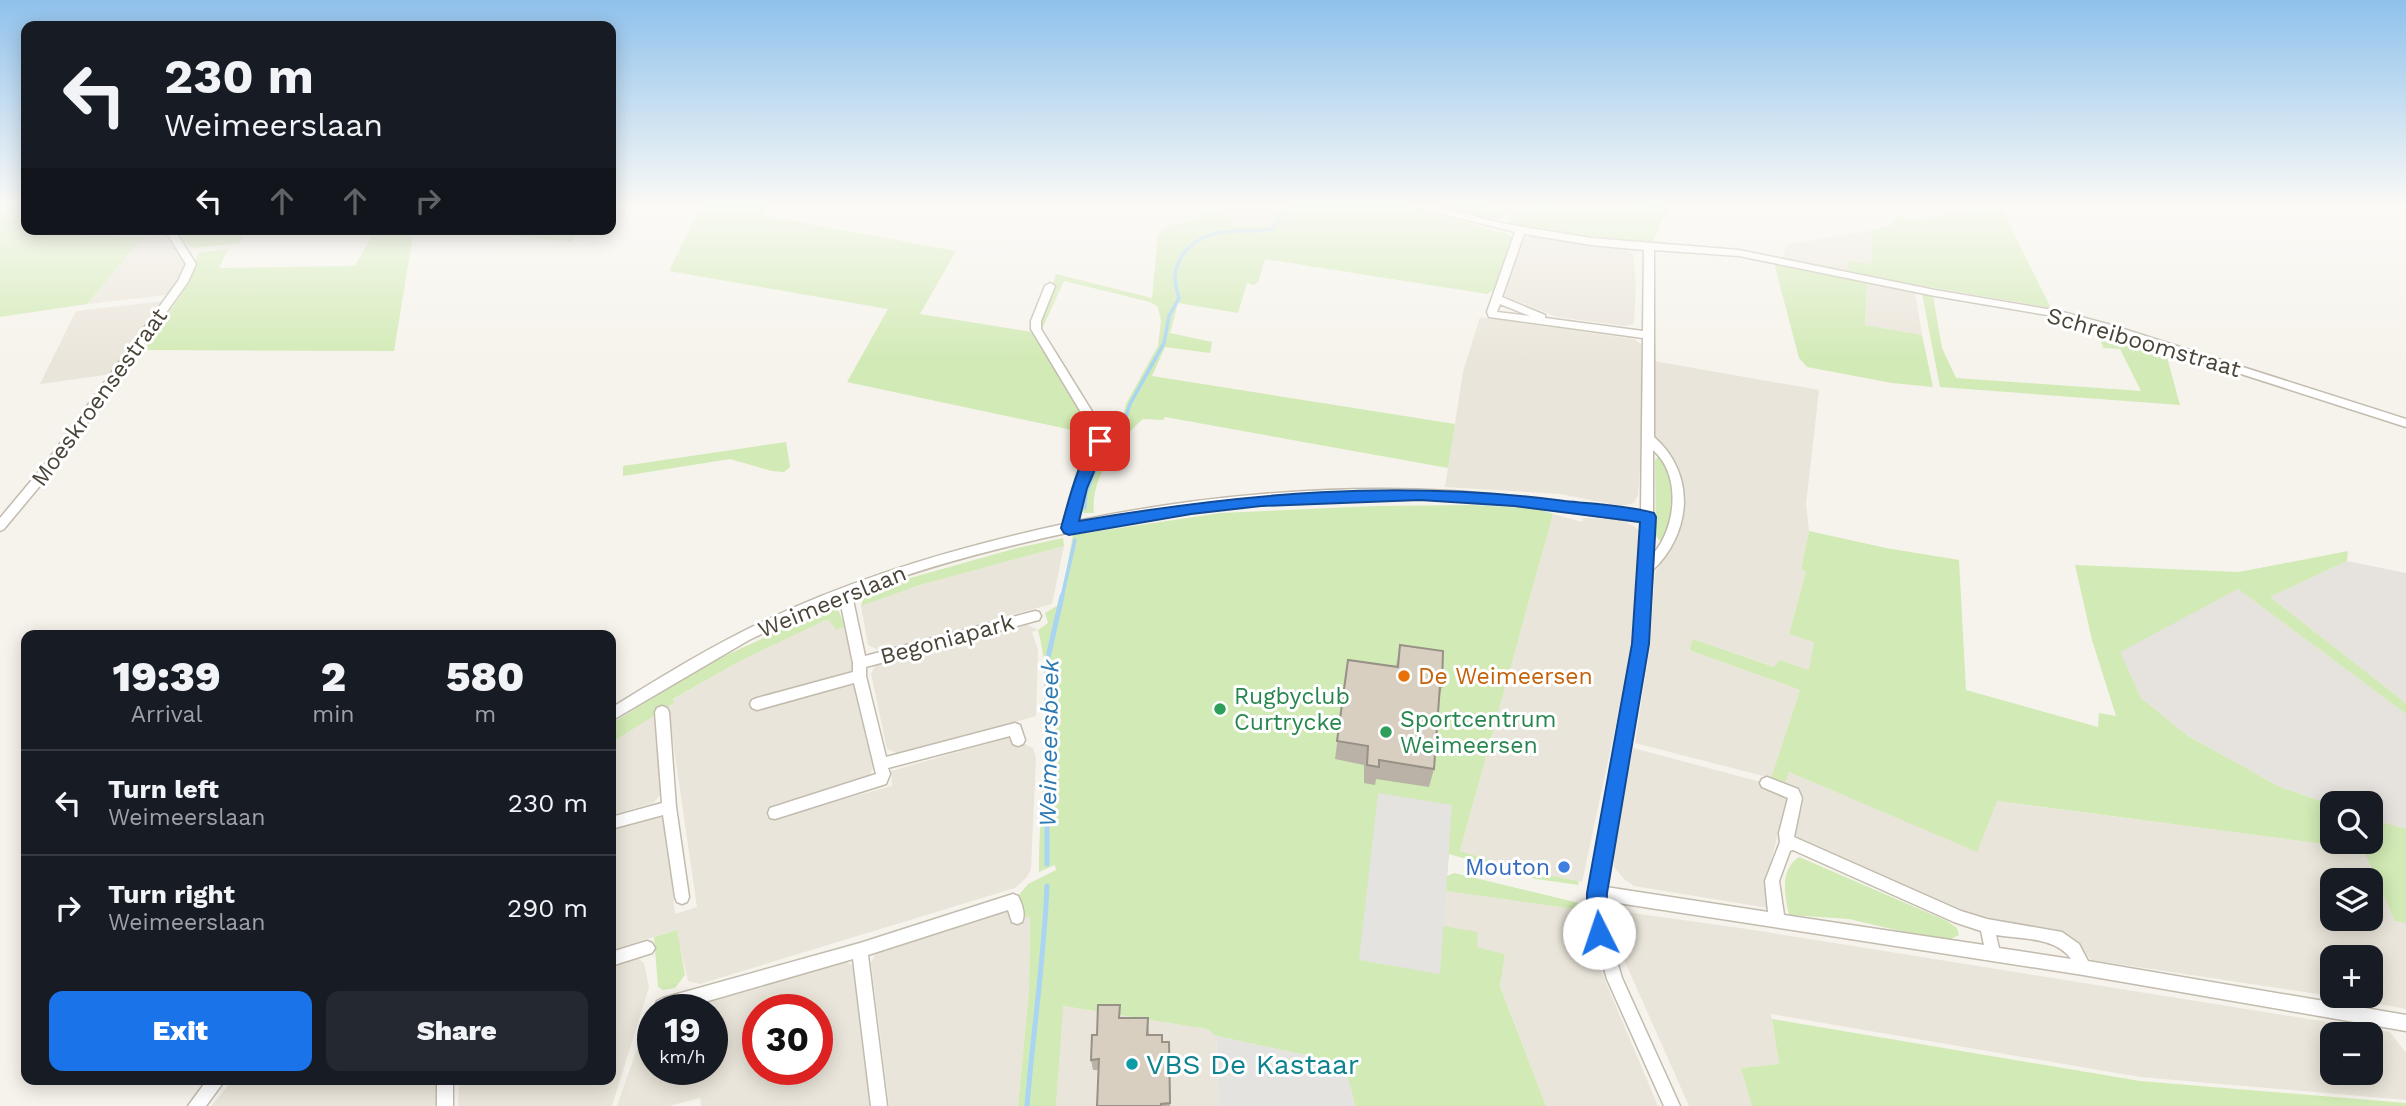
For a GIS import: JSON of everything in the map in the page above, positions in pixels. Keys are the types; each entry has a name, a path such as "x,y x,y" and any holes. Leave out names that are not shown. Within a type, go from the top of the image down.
{"street":[{"name":"Moeskroensestraat","path":"0,526 50,466 183,282 191,264 187,258"},
{"path":"1510,258 1493,315 1647,335"},
{"path":"1649,258 1647,568 1637,670 1597,893 1596,915 1599,933 1615,979 1672,1106"},
{"name":"Schreiboomstraat","path":"1762,258 2070,317 2406,423"},
{"path":"1050,286 1036,321 1036,329 1100,433 1097,449 1080,488 1069,528"},
{"path":"1496,298 1555,323"},
{"path":"1647,568 1659,559 1678,510 1676,475 1671,462 1656,444 1648,439"},
{"name":"Weimeerslaan","path":"616,712 725,647 789,615 983,546 1069,528 1191,508 1261,501 1420,494 1514,500 1648,517"},
{"name":"Begoniapark","path":"845,593 881,764"},
{"name":"Begoniapark","path":"757,704 859,669 1035,616"},
{"path":"662,712 669,807 682,897"},
{"path":"775,813 877,783 883,774 881,764 1016,729 1018,740"},
{"path":"1767,783 1793,793 1795,798 1787,833 1788,844"},
{"path":"616,822 669,807"},
{"path":"1777,921 1772,881 1784,847 1794,843 1959,917 1987,926 2067,941 2075,948 2083,968"},
{"path":"1597,893 2083,968 2406,1023"},
{"path":"705,994 860,950 1013,901 1017,917"},
{"path":"1987,926 1993,954"},
{"path":"616,957 646,948"},
{"path":"860,950 879,1106"},
{"path":"196,1106 213,1085"},
{"path":"445,1085 445,1106"}],"shaded area":[{"path":"126,258 181,258 186,264 167,295 87,304"},
{"path":"1517,258 1633,258 1636,287 1634,323 1626,326 1557,317 1505,296 1503,292"},
{"path":"1872,258 1872,265 1848,273 1782,259"},
{"path":"1867,283 1915,292 1922,335 1865,325"},
{"path":"164,301 112,374 40,384 76,311"},
{"path":"1480,317 1634,339 1641,344 1641,453 1638,495 1634,503 1621,506 1560,494 1445,487 1463,372"},
{"path":"1654,361 1819,390 1806,504 1809,531 1801,568 1806,571 1789,633 1814,642 1809,670 1779,660 1775,667 1693,639 1689,650 1800,690 1771,778 1635,743 1650,646 1655,573 1669,549 1684,510 1685,492 1670,457 1655,438"},
{"path":"1553,514 1582,522 1583,518 1617,519 1639,531 1631,654 1582,882 1524,870 1460,851"},
{"path":"1064,546 1052,604 890,648 878,650 868,645 861,606 920,585"},
{"path":"2347,561 2406,573 2406,703 2270,597"},
{"path":"2238,589 2406,714 2406,829 2383,822 2383,791 2320,791 2320,801 2280,787 2188,736 2141,698 2119,651"},
{"path":"826,620 829,620 836,630 845,627 854,667 851,672 757,697 757,707 851,684 856,687 875,765 868,778 773,805 774,818 892,786 891,771 1010,737 1033,748 1036,758 1031,869 1027,877 1015,888 700,984 688,981 676,930 616,948 616,826 652,816 665,817 675,914 697,907 668,707 674,703 672,700 740,661"},
{"path":"1024,623 1038,630 1032,632 1038,650 1036,716 901,755 887,749 871,674 876,664"},
{"path":"657,713 663,792 653,803 616,814 616,740"},
{"path":"1633,748 1761,782 1788,795 1766,880 1768,908 1634,886 1624,879 1614,867 1614,853"},
{"path":"1789,772 1976,851 1996,801 2320,843 2320,854 2365,854 2371,868 2320,868 2320,931 2383,931 2383,894 2395,921 2406,923 2406,1009 2383,1005 2383,945 2320,945 2320,994 2091,960 2075,940 2061,933 1990,922 1967,915 1792,837 1804,797 1784,788"},
{"path":"1378,793 1452,805 1440,974 1359,960"},
{"path":"1446,891 1581,910 1591,947 1658,1106 1546,1106 1500,985 1505,954 1477,947 1443,927"},
{"path":"999,911 1007,911 1014,920 1030,916 1029,990 1018,1106 889,1106 871,963 875,954 881,947"},
{"path":"1618,911 1747,929 2328,1022 2320,1022 2320,1085 2383,1085 2383,1031 2390,1032 2406,1053 2406,1100 2140,1077 1771,1014 1779,1064 1741,1068 1752,1106 1689,1106 1618,946 1614,918"},
{"path":"639,959 644,963 649,987 647,994 637,994 637,1026 612,1106 458,1106 459,1085 616,1085 616,964"},
{"path":"835,962 851,964 872,1106 701,1106 700,1098 669,1106 617,1106 637,1049 637,1085 728,1085 726,994"},
{"path":"1062,1006 1207,1029 1216,1036 1219,1106 1056,1106"},
{"path":"1216,1036 1333,1061 1347,1075 1355,1106 1219,1106"},
{"path":"229,1085 440,1085 440,1106 211,1106"}],"green space":[{"path":"0,258 126,258 87,304 0,317"},
{"path":"197,258 224,258 219,268 355,266 360,258 409,258 394,351 143,350 189,283"},
{"path":"676,258 952,258 920,314 1032,332 1095,427 1096,435 847,382 888,309 669,271"},
{"path":"1156,258 1505,258 1493,291 1487,294 1265,259 1258,282 1254,285 1247,283 1238,313 1178,303 1170,333 1212,342 1210,353 1165,347 1152,376 1455,424 1448,468 1165,417 1163,420 1143,419 1115,449 1101,474 1096,487 1094,513 1084,513 1079,510 1086,480 1105,432 1114,430 1122,420 1126,404 1158,346 1161,321 1158,307 1150,302 1064,281 1042,329 1039,328 1056,274 1152,298"},
{"path":"1872,258 2026,258 2051,308 1848,273 1849,261 1872,265"},
{"path":"1774,263 1867,283 1865,325 1922,335 1933,387 1892,383 1807,367 1799,358"},
{"path":"1922,294 1933,296 1942,348 1956,378 2141,391 2120,349 2103,348 2097,326 2165,350 2180,405 1940,387"},
{"path":"786,442 790,467 784,472 730,459 623,476 623,466"},
{"path":"1659,456 1666,462 1674,503 1671,525 1660,541 1656,536 1655,460"},
{"path":"1472,505 1538,509 1553,514 1460,851 1524,870 1578,881 1579,885 1536,879 1449,854 1447,876 1454,873 1579,903 1581,910 1446,891 1443,926 1478,932 1477,947 1505,954 1500,986 1546,1106 1355,1106 1347,1075 1333,1061 1216,1036 1207,1029 1063,1006 1056,1106 1018,1106 1029,990 1030,917 1025,917 1019,895 1028,884 1056,870 1055,865 1039,872 1046,688 1038,630 1048,623 1045,613 1060,604 1073,535 1221,513"},
{"path":"1809,531 1959,560 1966,690 2098,727 2099,713 2116,716 2092,640 2075,565 2239,572 2348,551 2347,561 2270,597 2406,703 2406,714 2238,589 2120,652 2141,698 2188,736 2280,787 2320,801 2320,843 1997,801 1977,852 1789,772 1785,784 1771,778 1800,690 1689,650 1693,639 1774,667 1779,660 1809,670 1814,642 1789,634 1806,571 1801,569"},
{"path":"1063,538 1064,546 920,585 861,606 864,596 910,578"},
{"path":"830,607 838,609 845,627 836,630 829,620 826,620 740,661 673,699 674,703 616,740 616,721 703,666"},
{"path":"2383,822 2406,829 2406,923 2395,921 2383,894 2383,868 2371,868 2365,854 2383,854"},
{"path":"1799,857 1947,921 1957,928 1959,935 1939,940 1849,919 1789,915 1785,892 1786,876 1788,869"},
{"path":"677,930 685,975 675,988 663,990 658,987 654,937"},
{"path":"1772,1019 2140,1081 2406,1103 2406,1106 1752,1106 1741,1068 1779,1064"}],"building":[{"name":"Sportcentrum Weimeersen","path":"1400,645 1443,651 1434,769 1379,760 1379,767 1367,765 1368,746 1337,741 1348,660 1398,667"},
{"name":"VBS De Kastaar","path":"1098,1005 1120,1005 1119,1018 1148,1018 1147,1035 1162,1035 1162,1042 1169,1042 1170,1103 1161,1106 1097,1106 1099,1059 1091,1060 1092,1035 1097,1035"}],"waterway":[{"name":"Weimeersbeek","path":"1085,508 1086,493 1094,473 1122,429 1130,404 1164,343 1169,316 1179,298 1175,277 1181,258"},
{"name":"Weimeersbeek","path":"1062,597 1075,540"},
{"name":"Weimeersbeek","path":"1047,864 1047,662 1062,596"},
{"name":"Weimeersbeek","path":"1027,1106 1047,886"}],"place":[{"name":"De Weimeersen","path":"1404,676"},
{"name":"Rugbyclub Curtrycke","path":"1220,709"},
{"name":"Sportcentrum Weimeersen","path":"1386,732"},
{"name":"Mouton","path":"1564,867"},
{"name":"VBS De Kastaar","path":"1132,1064"}],"route":[{"path":"1100,441 1080,488 1069,528 1191,508 1261,501 1420,494 1514,500 1648,517 1641,644 1602,858 1596,915 1599,933"}]}
